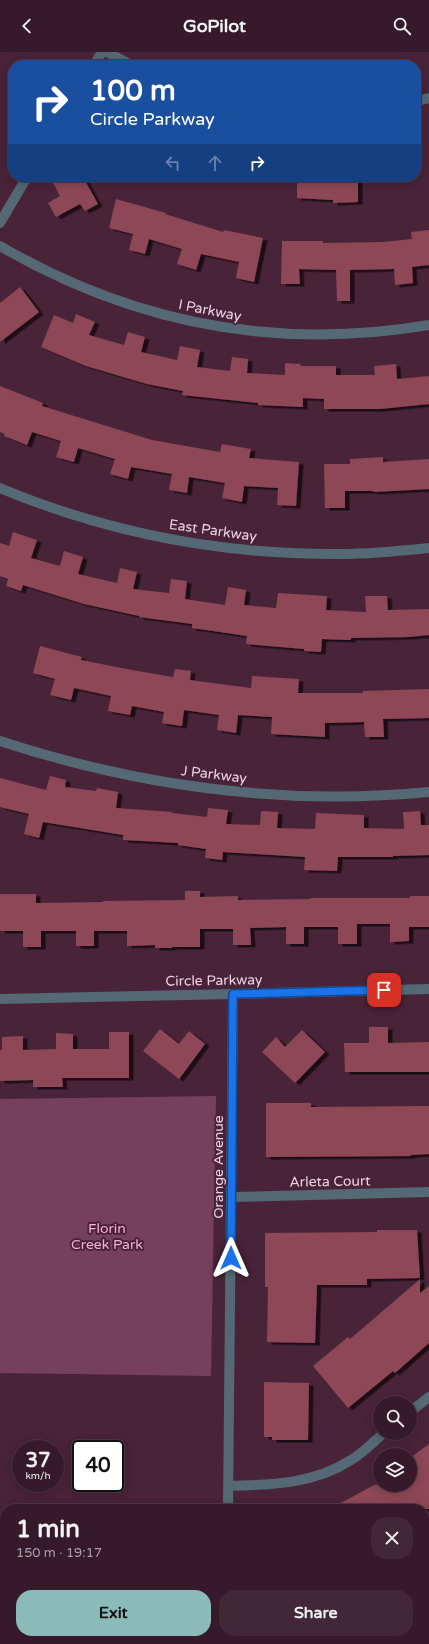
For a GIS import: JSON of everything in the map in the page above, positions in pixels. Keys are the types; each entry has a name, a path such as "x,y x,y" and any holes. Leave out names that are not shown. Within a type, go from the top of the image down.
{"street":[{"path":"108,52 122,60"},
{"path":"0,223 24,182"},
{"name":"I Parkway","path":"0,246 71,283 112,299 153,312 238,330 304,335 348,334 391,331 429,325"},
{"name":"East Parkway","path":"0,488 26,499 111,526 169,539 228,548 288,553 342,554 429,548"},
{"name":"J Parkway","path":"0,742 42,755 113,773 149,780 221,790 304,796 378,795 429,792"},
{"name":"Circle Parkway","path":"0,999 429,989"},
{"name":"Orange Avenue","path":"228,1504 233,994"},
{"name":"Arleta Court","path":"232,1197 429,1192"},
{"path":"417,1406 429,1397"},
{"path":"229,1486 274,1485 314,1477 333,1470 351,1460 375,1440"}],"green space":[{"name":"Florin Creek Park","path":"216,1096 211,1376 0,1373 0,1099"}],"building":[{"path":"53,182 86,182 98,204 85,211 80,204 56,217 48,203 60,196"},
{"path":"297,182 358,182 358,202 333,203 333,200 297,198"},
{"path":"116,199 166,213 165,214 223,232 224,230 263,238 254,282 236,278 239,262 201,254 196,270 177,264 182,249 149,239 145,254 129,250 133,234 109,228"},
{"path":"429,230 429,265 412,267 413,283 395,285 394,269 350,270 350,301 337,301 336,270 299,269 300,284 281,284 282,241 323,241 323,243 383,242 412,239 411,232"},
{"path":"20,287 39,312 0,342 0,303"},
{"path":"76,314 95,322 89,335 124,345 128,332 145,337 141,352 177,360 180,346 200,350 197,367 230,371 232,357 248,359 247,373 285,375 285,363 301,364 300,366 336,366 336,375 375,375 374,366 396,364 397,379 429,376 429,404 380,409 324,409 324,399 303,398 303,407 258,405 258,403 182,395 183,391 147,384 86,366 41,347 54,315 73,323"},
{"path":"0,386 43,403 42,406 152,440 220,452 222,444 251,449 249,458 299,462 296,506 277,505 278,488 244,486 242,502 222,498 225,483 189,477 187,493 169,490 172,474 131,467 128,479 110,474 115,459 78,448 74,462 56,457 61,441 32,432 27,445 4,436 5,434 0,432"},
{"path":"383,457 383,462 429,459 429,489 373,492 345,491 345,508 325,508 324,464 350,464 350,459"},
{"path":"13,532 37,540 31,558 60,566 64,551 83,557 78,574 117,583 120,568 137,572 133,589 169,593 171,579 187,581 185,599 225,605 228,587 246,590 244,605 276,608 278,593 327,596 326,610 366,612 365,596 387,596 388,610 429,609 429,635 409,637 351,638 351,640 322,639 321,652 304,651 304,649 246,644 247,636 192,628 192,624 139,617 84,604 23,585 21,591 6,586 8,579 0,576 0,543 9,546"},
{"path":"40,646 82,657 81,660 173,677 175,669 191,671 190,680 251,688 252,676 299,679 298,693 363,693 363,691 429,689 429,718 383,719 384,737 365,737 364,722 325,723 325,737 271,734 272,717 238,715 236,733 217,730 219,715 184,710 182,726 162,723 164,712 132,706 130,715 108,711 111,696 74,688 71,700 50,695 55,679 33,673"},
{"path":"50,776 66,780 65,787 96,791 97,788 118,792 116,808 172,812 207,817 208,808 228,810 226,824 260,825 261,811 278,812 277,828 315,829 316,813 364,815 364,828 404,829 403,812 420,811 421,825 429,825 429,855 393,857 338,857 337,871 304,870 305,857 223,852 222,860 205,858 206,849 178,845 178,843 123,840 123,835 43,822 39,838 24,834 29,814 0,807 0,778 46,790"},
{"path":"185,891 200,891 200,897 238,896 238,900 410,898 410,896 429,896 429,927 409,927 409,941 390,942 390,924 357,924 357,944 338,944 338,927 304,927 304,944 286,944 286,927 250,928 251,945 233,945 233,929 200,929 200,947 172,948 155,948 155,945 127,946 127,931 94,931 94,946 76,946 76,931 41,931 41,947 23,947 23,931 0,931 0,894 36,894 36,903 103,902 185,900"},
{"path":"369,1027 388,1027 388,1043 429,1042 429,1072 345,1072 344,1043 369,1043"},
{"path":"160,1029 179,1044 189,1031 205,1044 179,1079 143,1051"},
{"path":"302,1030 325,1052 295,1083 262,1052 276,1037 285,1047"},
{"path":"109,1032 129,1032 129,1078 62,1078 63,1087 33,1087 33,1080 0,1081 0,1050 2,1050 2,1037 23,1036 23,1050 56,1049 56,1033 73,1034 73,1049 109,1049"},
{"path":"266,1103 311,1103 311,1107 429,1106 429,1154 411,1156 266,1157"},
{"path":"377,1230 417,1230 420,1278 367,1279 367,1285 317,1285 315,1343 267,1342 268,1287 265,1287 265,1233 377,1232"},
{"path":"420,1279 420,1293 429,1286 429,1343 395,1373 393,1371 348,1408 313,1366 348,1337 350,1339"},
{"path":"264,1382 309,1383 308,1440 272,1440 272,1437 264,1437"},
{"path":"429,1444 429,1504 339,1504 373,1486 373,1492 417,1492 417,1453"}],"route":[{"path":"231,1258 233,994 384,990"}]}
